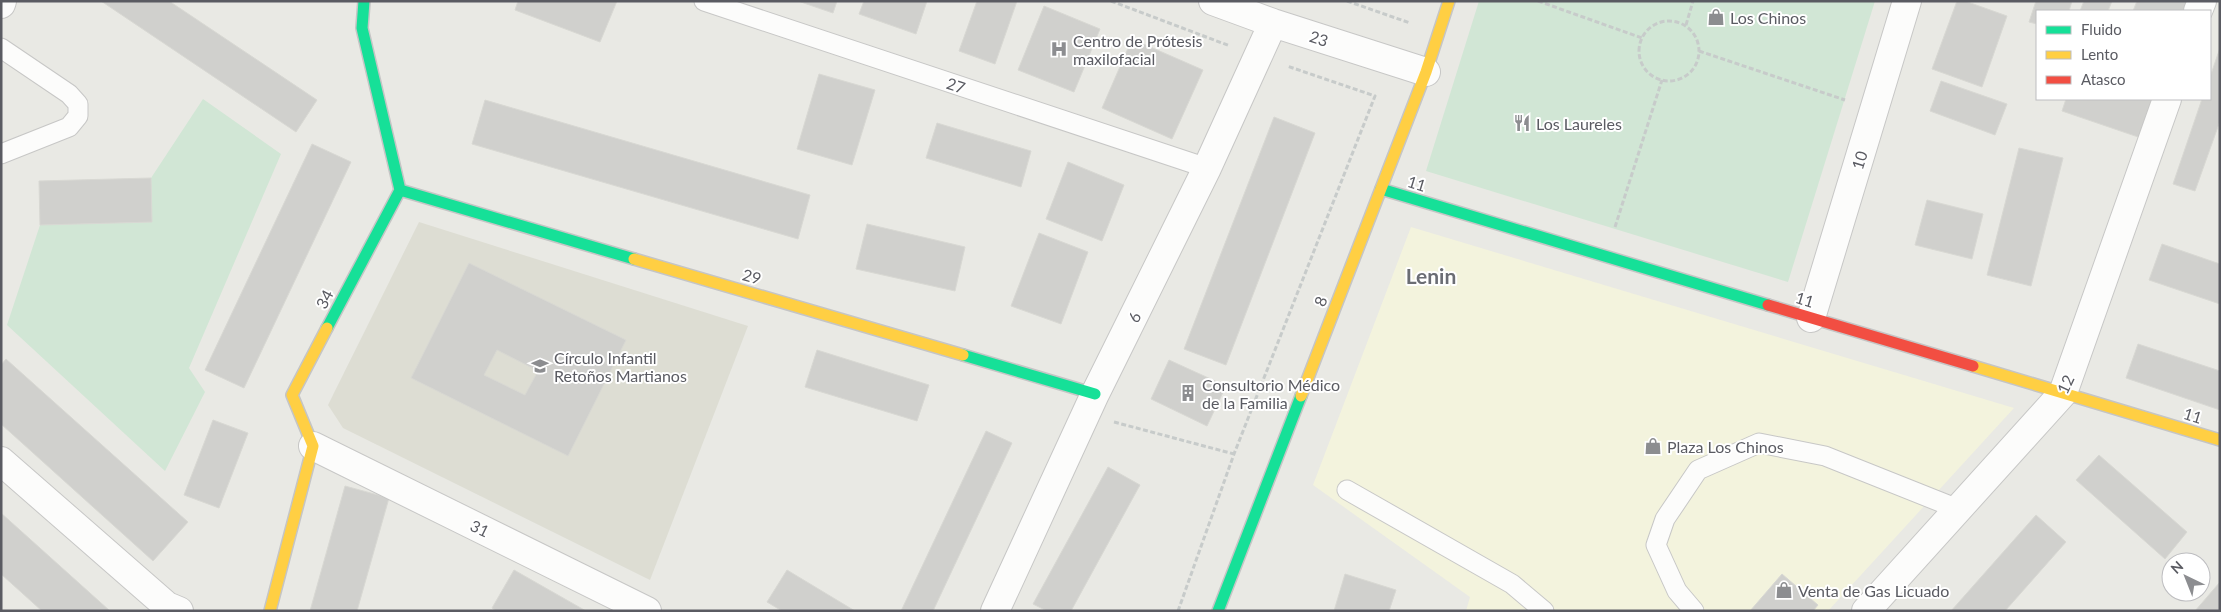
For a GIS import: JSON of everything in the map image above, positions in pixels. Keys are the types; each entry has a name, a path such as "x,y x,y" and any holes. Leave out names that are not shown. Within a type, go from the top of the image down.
{"street":[{"path":"364,1 362,28 400,190"},
{"name":"23","path":"1213,1 1273,23 1426,72"},
{"name":"8","path":"1218,611 1426,72 1449,1"},
{"name":"10","path":"1811,318 1907,1"},
{"name":"6","path":"995,611 1091,405 1207,168 1273,23"},
{"name":"12","path":"1866,611 2063,393 2167,100"},
{"name":"11","path":"1381,189 2220,440"},
{"name":"29","path":"400,190 1091,405"},
{"name":"34","path":"314,446 292,395 400,190"},
{"path":"270,611 314,446"},
{"name":"31","path":"314,446 647,611"},
{"path":"1,461 167,606 179,611"}],"lane":[{"name":"27","path":"704,1 1207,168"},
{"path":"1,48 70,94 78,104 78,116 69,126 1,154"},
{"path":"1694,611 1677,591 1656,545 1665,519 1698,470 1759,444 1825,456 1958,509"},
{"path":"1347,490 1512,584 1544,611"}],"path":[{"path":"1111,1 1258,56 1375,96 1234,454 1178,611"},
{"path":"1347,1 1439,34"},
{"path":"1538,1 1642,38"},
{"path":"1686,25 1693,1"},
{"path":"1666,21 1677,21 1686,25 1693,32 1699,51 1693,68 1687,74 1670,80 1662,80 1646,71 1642,64 1639,46 1648,29 1656,23 1666,21"},
{"path":"1699,51 1874,110"},
{"path":"1605,256 1662,80"},
{"path":"1091,405 1234,454"}],"shaded area":[{"path":"1479,1 1875,1 1788,282 1426,171"},
{"path":"203,99 281,154 189,368 205,392 165,471 7,325 40,225 152,222 151,178"},
{"name":"Círculo Infantil Retoños Martianos","path":"419,222 748,326 650,580 343,428 328,405"},
{"name":"Plaza Los Chinos","path":"1411,227 2014,408 1828,611 1466,611 1470,597 1313,485"}],"building":[{"path":"101,1 169,1 317,100 296,132"},
{"path":"518,1 617,1 600,42 515,10"},
{"path":"798,1 837,1 833,13"},
{"path":"864,1 927,1 916,34 859,14"},
{"path":"977,1 1017,1 995,64 959,51"},
{"path":"1957,1 1965,1 2007,16 1982,87 1932,69"},
{"path":"2036,1 2072,1 2069,10 2036,10 2036,24 2029,22"},
{"path":"2084,1 2112,1 2108,10 2080,10"},
{"path":"2137,1 2187,1 2183,10 2133,10"},
{"name":"Centro de Prótesis maxilofacial","path":"1044,6 1100,29 1074,92 1018,70"},
{"path":"1132,39 1203,70 1172,139 1102,108"},
{"path":"2220,48 2220,121 2195,191 2173,184 2202,100 2211,100 2211,74"},
{"path":"819,74 875,90 852,165 797,149"},
{"path":"1941,81 2007,104 1995,135 1930,111"},
{"path":"485,100 810,195 798,239 472,144"},
{"path":"2066,100 2158,100 2144,139 2062,111"},
{"path":"1274,117 1315,133 1226,365 1184,349"},
{"path":"937,123 1031,151 1021,187 926,158"},
{"path":"312,144 351,162 244,388 205,370"},
{"path":"2019,148 2063,158 2031,286 1987,275"},
{"path":"1068,162 1124,185 1102,241 1046,219"},
{"path":"151,178 152,222 40,225 39,181"},
{"path":"1927,200 1983,214 1972,259 1915,245"},
{"path":"867,224 965,247 955,291 856,269"},
{"path":"1039,233 1088,252 1061,324 1011,306"},
{"path":"2162,244 2220,264 2220,304 2149,280"},
{"path":"469,263 626,340 568,456 411,378","holes":["497,350 538,371 525,395 484,375"]},
{"path":"2138,344 2220,371 2220,410 2126,378"},
{"path":"817,350 929,385 917,421 805,387"},
{"path":"6,359 188,522 153,561 1,424 1,365"},
{"name":"Consultorio Médico de la Familia","path":"1169,360 1226,386 1207,426 1151,399"},
{"path":"213,420 248,433 219,508 184,495"},
{"path":"986,431 1012,443 933,611 901,611"},
{"path":"2099,455 2187,532 2171,552 2161,552 2161,555 2076,480"},
{"path":"1108,467 1140,485 1071,611 1047,611 1033,604"},
{"path":"345,486 389,498 357,611 310,611"},
{"path":"1,513 110,611 42,611 1,574"},
{"path":"2036,515 2066,542 2005,611 1951,611"},
{"path":"514,570 586,611 496,611 492,608"},
{"path":"787,570 855,611 782,611 767,602"},
{"path":"1345,574 1396,590 1389,611 1334,611"},
{"name":"Venta de Gas Licuado","path":"1782,574 1818,605 1813,611 1750,611"},
{"path":"2220,582 2220,611 2195,611 2203,602 2211,602 2211,592"}],"traffic: fast":[{"path":"327,328 400,190 362,28 364,1"},
{"path":"1381,189 1768,305"},
{"path":"400,190 634,259"},
{"path":"963,355 1095,394"},
{"path":"1218,611 1301,396"}],"traffic: slow":[{"path":"1301,396 1426,72 1449,1"},
{"path":"634,259 963,355"},
{"path":"270,611 313,446 292,395 327,328"},
{"path":"1973,366 2220,440"}],"traffic: jam":[{"path":"1768,305 1973,366"}],"place":[{"name":"Los Chinos","path":"1716,17"},
{"name":"Centro de Prótesis maxilofacial","path":"1059,49"},
{"name":"Los Laureles","path":"1522,123"},
{"name":"Círculo Infantil Retoños Martianos","path":"540,366"},
{"name":"Consultorio Médico de la Familia","path":"1188,393"},
{"name":"Plaza Los Chinos","path":"1653,446"},
{"name":"Venta de Gas Licuado","path":"1784,590"}],"district":[{"name":"Lenin","path":"1431,275"}]}
